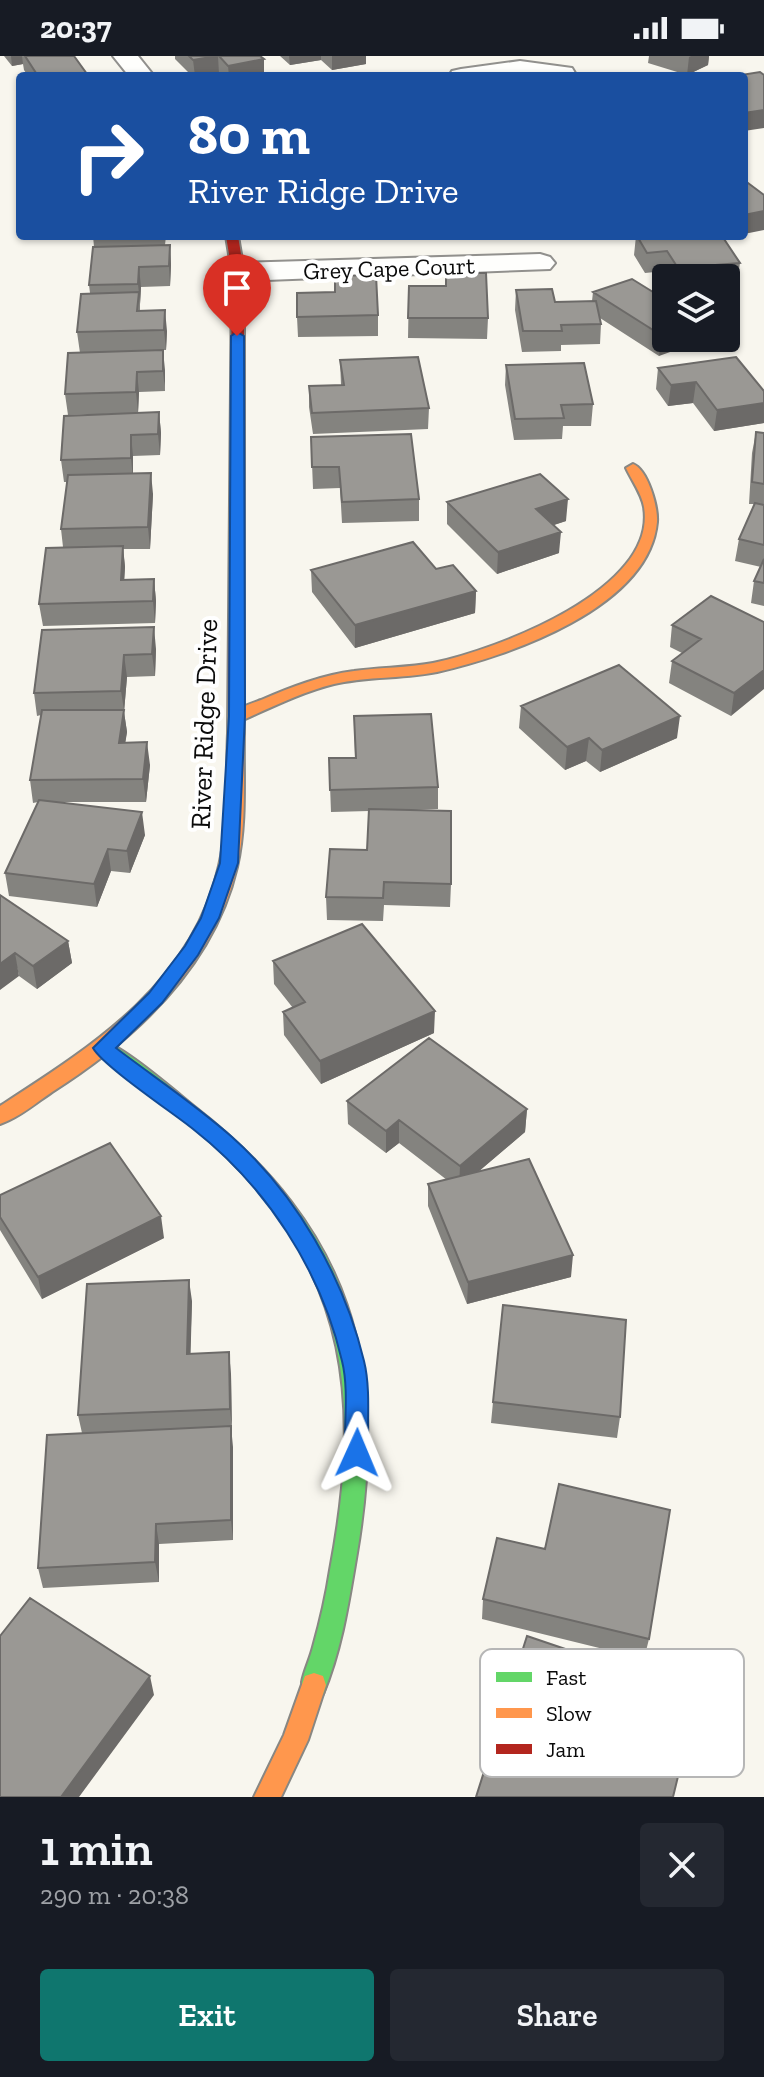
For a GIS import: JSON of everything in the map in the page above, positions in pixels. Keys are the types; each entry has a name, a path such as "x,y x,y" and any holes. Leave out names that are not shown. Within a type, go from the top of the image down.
{"street":[{"path":"125,56 139,72"},
{"path":"490,72 520,68 554,72"},
{"name":"River Ridge Drive","path":"0,1116 103,1048 133,1023 175,975 210,918 222,891 229,863 237,716 238,272 233,240"},
{"name":"Grey Cape Court","path":"238,272 540,263"},
{"path":"237,716 330,680 434,668 472,658 544,629 593,602 618,583 648,548 654,510 644,483 633,468"},
{"path":"103,1048 226,1143 271,1194 309,1249 330,1288 354,1364 358,1428 354,1503 340,1583 328,1640 311,1694 267,1797"}],"building":[{"path":"25,56 74,56 86,72 35,72"},
{"path":"189,56 217,56 193,60"},
{"path":"219,56 260,56 264,59 228,66"},
{"path":"760,72 764,75 764,110 748,112 748,74"},
{"path":"748,183 764,195 764,211 748,214"},
{"path":"639,240 725,240 740,263 675,264 667,251 647,253"},
{"path":"170,245 169,266 139,267 138,284 89,285 93,247"},
{"path":"446,273 486,273 488,318 408,318 409,286 446,286"},
{"path":"376,275 378,315 297,317 297,293 335,292 335,276"},
{"path":"632,279 652,291 652,329 593,292"},
{"path":"552,289 555,302 596,301 601,324 561,325 562,331 523,331 516,290"},
{"path":"139,292 137,311 165,310 164,330 77,332 81,294"},
{"path":"163,350 163,371 137,372 136,392 65,394 68,353"},
{"path":"418,357 429,408 312,413 309,386 344,385 340,360"},
{"path":"736,357 764,391 764,403 717,410 696,382 671,385 658,368"},
{"path":"584,363 593,404 561,405 564,418 515,419 506,365"},
{"path":"159,412 158,434 131,435 131,458 61,460 64,416"},
{"path":"756,432 764,433 764,484 752,482"},
{"path":"411,434 419,499 342,502 339,467 312,467 311,437"},
{"path":"151,473 148,527 61,529 68,475"},
{"path":"540,474 568,499 536,509 561,532 498,552 447,502"},
{"path":"755,503 764,505 764,545 739,539"},
{"path":"413,542 436,569 453,565 476,591 355,625 311,570"},
{"path":"123,546 121,580 154,579 153,601 39,604 46,548"},
{"path":"764,559 764,583 754,581"},
{"path":"711,596 764,622 764,670 734,693 672,661 701,639 672,625"},
{"path":"154,627 152,654 124,655 121,691 34,693 42,630"},
{"path":"619,665 680,716 602,750 589,738 567,747 521,706"},
{"path":"42,710 124,710 119,743 147,742 143,779 30,780"},
{"path":"431,714 438,787 330,790 329,758 356,758 354,716"},
{"path":"39,800 142,812 127,851 108,849 94,884 5,873"},
{"path":"369,809 451,811 451,884 384,882 383,898 326,897 330,849 367,850"},
{"path":"0,895 68,941 33,966 15,953 0,964"},
{"path":"362,924 435,1011 320,1061 283,1012 305,1002 273,961"},
{"path":"429,1038 527,1109 460,1166 399,1120 386,1131 347,1101"},
{"path":"110,1143 161,1216 38,1277 0,1217 0,1195"},
{"path":"529,1159 573,1255 468,1282 428,1184"},
{"path":"189,1280 187,1354 229,1352 230,1409 78,1415 87,1284"},
{"path":"503,1305 626,1320 620,1417 493,1402"},
{"path":"231,1426 231,1520 156,1524 155,1562 38,1568 47,1435"},
{"path":"559,1484 670,1510 649,1639 483,1599 497,1538 545,1549"},
{"path":"30,1598 150,1676 61,1797 0,1797 0,1636"},
{"path":"527,1636 565,1649 523,1649"},
{"path":"482,1777 678,1777 673,1797 476,1797"}],"traffic: fast":[{"path":"103,1048 197,1119 249,1167 285,1210 313,1253 334,1297 348,1342 356,1389 358,1437 355,1489 344,1561 314,1685"}],"traffic: slow":[{"path":"237,716 326,681 363,674 424,669 470,658 554,625 594,602 627,574 648,542 651,507 633,468"},
{"path":"0,1116 115,1039 160,994 190,952 214,908 228,867 234,818 236,733"},
{"path":"267,1797 295,1740 314,1685"}],"traffic: jam":[{"path":"233,240 238,272 236,733"}],"route":[{"path":"237,336 237,716 229,863 222,891 210,918 175,975 133,1023 103,1048 226,1143 271,1194 309,1249 330,1288 354,1364 357,1453"}]}
